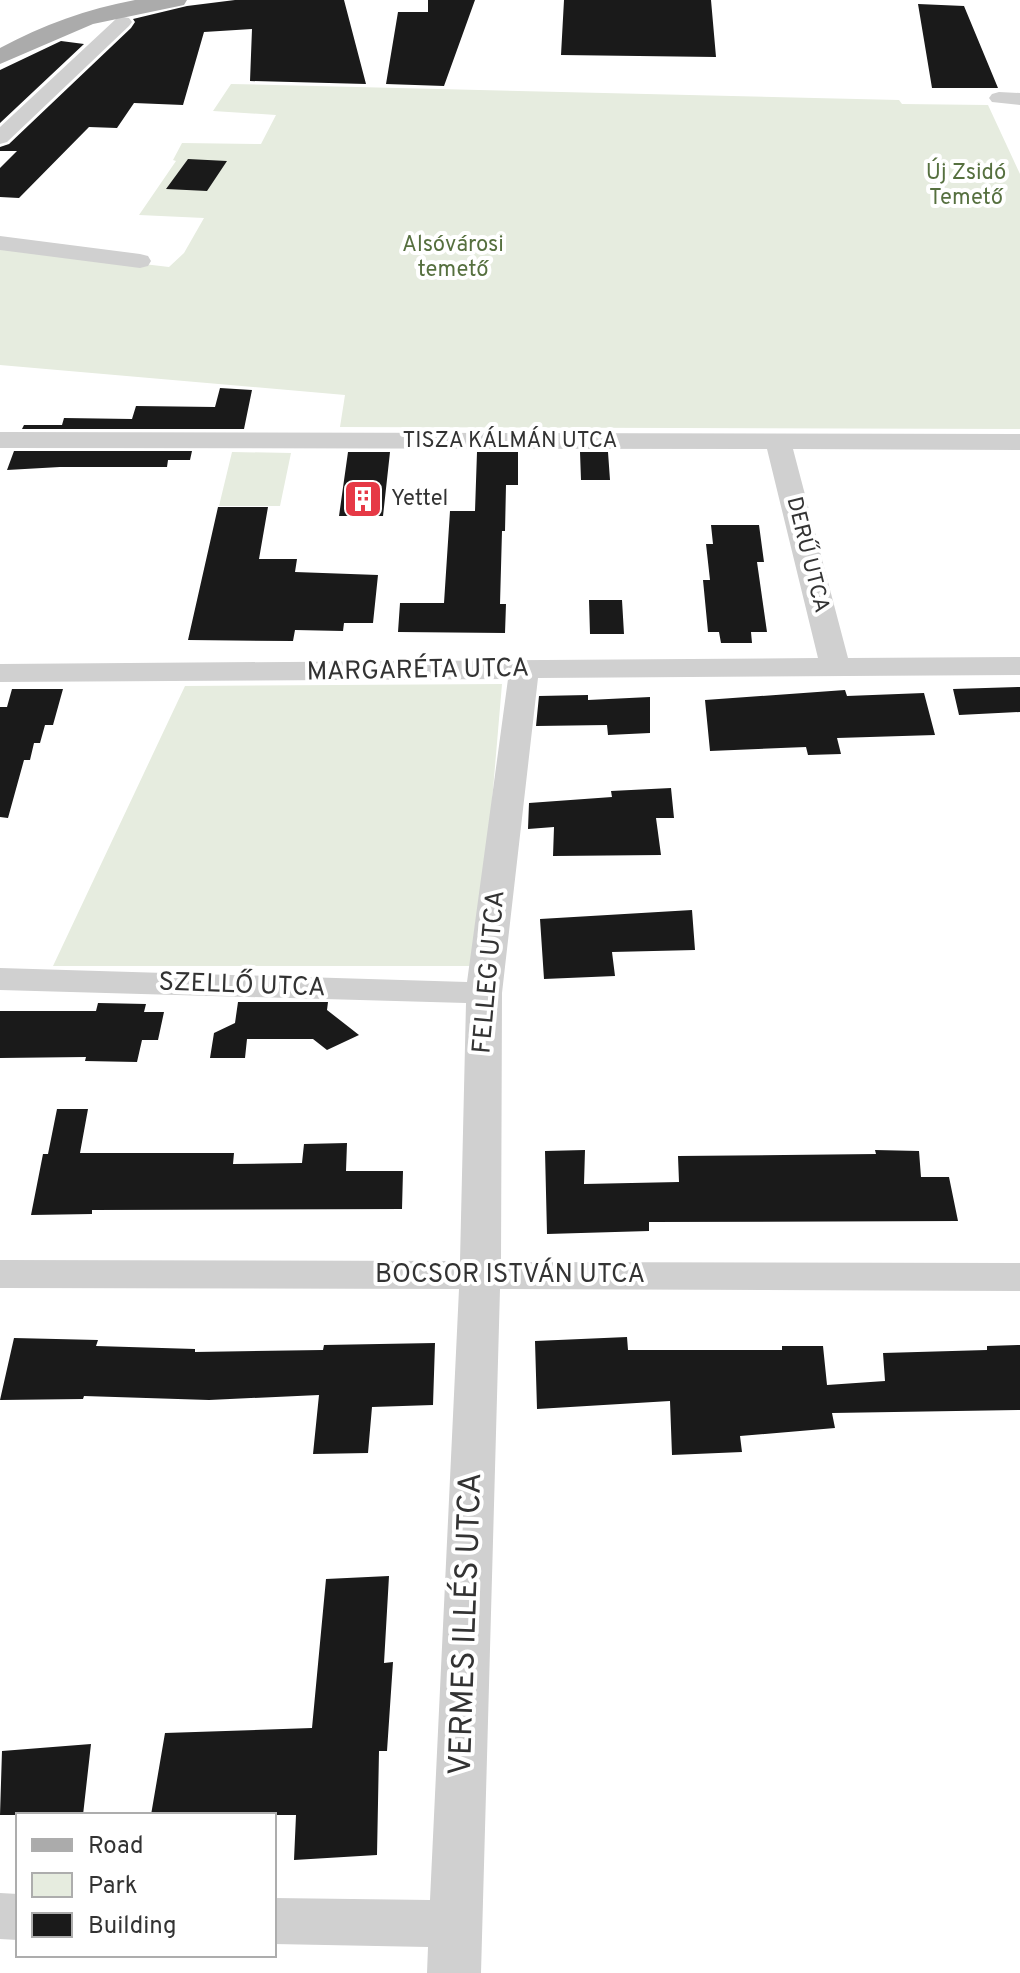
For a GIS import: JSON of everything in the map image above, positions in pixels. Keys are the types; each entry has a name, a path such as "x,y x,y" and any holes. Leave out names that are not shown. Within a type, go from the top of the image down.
{"main road":[{"path":"0,57 45,32 89,16 135,2 176,0"}],"street":[{"path":"0,138 123,22"},
{"path":"45,32 104,40"},
{"path":"0,243 140,261"},
{"name":"TISZA KÁLMÁN UTCA","path":"0,440 1020,442"},
{"name":"DERŰ UTCA","path":"778,441 836,669"},
{"name":"MARGARÉTA UTCA","path":"0,673 1020,666"},
{"name":"FELLEG UTCA","path":"480,1275 484,993 524,670"},
{"name":"SZELLŐ UTCA","path":"0,979 484,993"},
{"name":"BOCSOR ISTVÁN UTCA","path":"0,1274 1020,1277"},
{"name":"VERMES ILLÉS UTCA","path":"455,1948 480,1275"},
{"path":"276,1921 455,1948"}],"green space":[{"name":"Alsóvárosi temető","path":"231,84 899,100 902,104 988,105 1020,174 1020,429 340,427 345,395 0,365 0,247 169,267 184,253 204,218 139,215 176,161 173,160 182,143 261,144 276,115 213,111"},
{"path":"232,452 291,453 280,506 219,506"},
{"path":"502,684 478,966 53,966 185,686"}],"building":[{"path":"235,0 344,0 366,84 250,81 252,29 204,32 183,105 134,103 117,128 89,127 19,198 0,197 0,168 17,151 0,151 0,147 9,144 131,28 135,22 133,19 187,6"},
{"path":"428,0 475,0 444,86 386,84 398,12 428,12"},
{"path":"564,0 711,0 716,57 561,55"},
{"path":"918,4 964,6 998,88 932,88"},
{"path":"61,41 84,44 0,123 0,70"},
{"path":"188,159 227,161 207,191 166,189"},
{"path":"220,388 252,390 244,429 22,429 24,425 62,425 64,418 132,419 136,406 215,407"},
{"path":"14,451 192,451 190,460 168,460 167,467 7,470"},
{"name":"Yettel","path":"348,452 390,452 383,516 339,516"},
{"path":"477,452 518,452 518,485 506,485 505,531 502,531 500,604 506,604 505,633 398,632 400,603 444,603 450,511 475,511"},
{"path":"580,452 608,452 610,480 581,480"},
{"path":"218,507 268,507 259,559 297,559 295,572 378,575 373,623 344,623 343,631 295,630 293,641 188,640"},
{"path":"711,525 759,525 764,562 757,562 767,632 751,632 752,643 721,643 719,632 708,632 703,580 710,580 706,544 713,544"},
{"path":"589,600 622,600 624,634 590,634"},
{"path":"1020,687 1020,712 959,715 953,689"},
{"path":"12,689 63,689 53,725 45,725 40,743 34,743 30,760 24,760 8,818 0,817 0,707 7,707"},
{"path":"845,690 847,696 924,693 935,735 837,738 841,754 808,755 806,747 710,751 705,700"},
{"path":"588,695 588,700 650,697 650,733 608,735 607,725 536,726 539,696"},
{"path":"671,788 674,818 656,818 661,855 553,856 554,827 528,829 529,803 612,797 611,791"},
{"path":"692,910 695,950 612,952 615,976 544,979 540,919"},
{"path":"238,1002 328,1002 327,1010 359,1035 327,1050 313,1039 247,1039 245,1058 210,1058 214,1033 235,1023"},
{"path":"98,1003 146,1004 144,1012 164,1012 158,1040 142,1040 137,1062 85,1061 86,1057 0,1058 0,1011 96,1011"},
{"path":"57,1109 88,1109 80,1153 234,1153 233,1164 302,1163 304,1144 347,1143 346,1171 403,1171 402,1209 92,1210 92,1214 31,1215 43,1154 48,1154"},
{"path":"585,1150 584,1184 679,1182 678,1156 919,1151 921,1177 949,1177 958,1221 649,1222 649,1231 547,1234 545,1151"},
{"path":"627,1337 628,1350 782,1350 782,1346 823,1346 827,1385 885,1381 883,1353 987,1350 987,1346 1020,1345 1020,1410 832,1413 835,1428 740,1436 742,1452 672,1455 670,1401 537,1409 535,1341"},
{"path":"14,1338 98,1340 96,1346 195,1349 195,1352 323,1350 324,1345 435,1343 433,1405 372,1407 368,1453 313,1454 319,1395 209,1400 84,1396 83,1399 0,1400"},
{"path":"389,1576 384,1663 393,1662 387,1751 379,1751 377,1855 294,1860 296,1815 151,1813 165,1733 312,1728 326,1579"},
{"path":"91,1744 83,1813 0,1815 2,1751"}],"place":[{"name":"Yettel","path":"363,499"}],"park label":[{"name":"Új Zsidó Temető","path":"966,186"}]}
